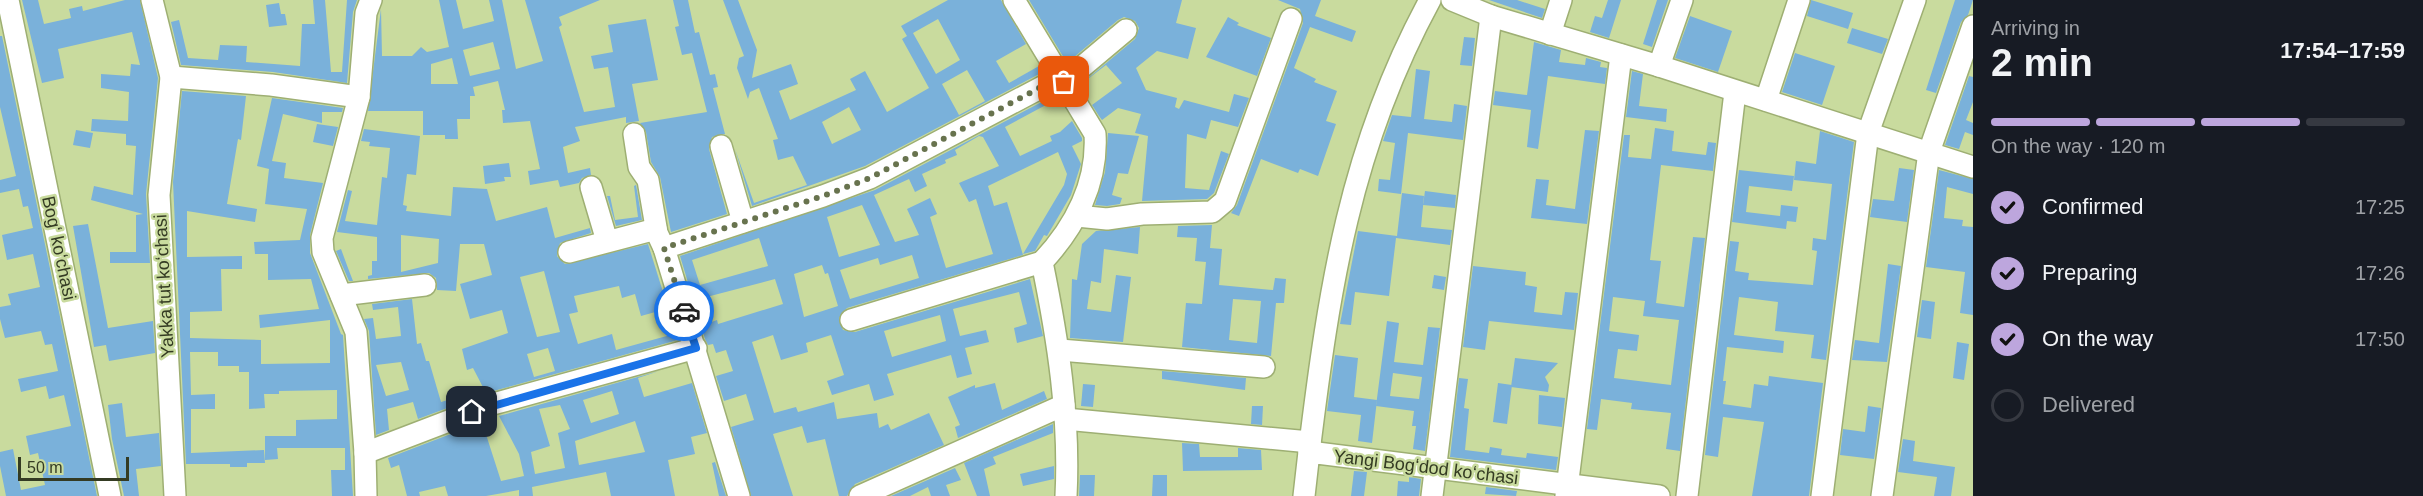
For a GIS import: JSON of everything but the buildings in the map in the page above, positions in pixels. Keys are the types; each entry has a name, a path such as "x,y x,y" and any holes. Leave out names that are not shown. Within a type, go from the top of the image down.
{"street":[{"name":"Bogʻ koʻchasi","path":"8,0 110,496"},
{"name":"Yakka tut koʻchasi","path":"152,0 171,77 159,195 175,496"},
{"path":"366,496 356,332 323,252 322,238 359,97 366,14 371,0"},
{"path":"851,320 1042,262 1060,243 1077,216 1096,154 1095,134 1014,0"},
{"path":"861,496 1064,412 1310,447 1331,286 1350,200 1384,98 1430,0"},
{"path":"1452,0 1491,16 1659,66 1973,166"},
{"path":"1550,34 1561,0"},
{"path":"1659,66 1682,0"},
{"path":"1766,100 1799,0"},
{"path":"1822,496 1868,133 1915,0"},
{"path":"1432,496 1491,16"},
{"path":"1077,216 1107,219 1142,214 1212,212 1219,209 1225,201 1291,19"},
{"path":"1882,496 1929,152 1973,26"},
{"path":"570,252 607,241 660,238 743,222 870,178 1062,80 1126,30"},
{"path":"1566,490 1621,55"},
{"path":"171,77 271,85 359,97"},
{"path":"1687,496 1735,92"},
{"path":"634,134 639,167 649,183 660,238 696,348 739,496"},
{"path":"721,146 743,222"},
{"path":"591,187 607,241"},
{"path":"1042,262 1060,350 1068,459 1066,496"},
{"path":"341,295 424,285"},
{"path":"365,453 493,404 696,348"},
{"path":"1060,350 1264,367"},
{"name":"Yangi Bogʻdod koʻchasi","path":"1304,496 1310,447 1566,490 1659,496"}],"way so far":[{"path":"684,311 664,248 823,196 870,178 1060,77 1064,82"}],"route":[{"path":"472,412 493,404 696,348 684,311"}]}
